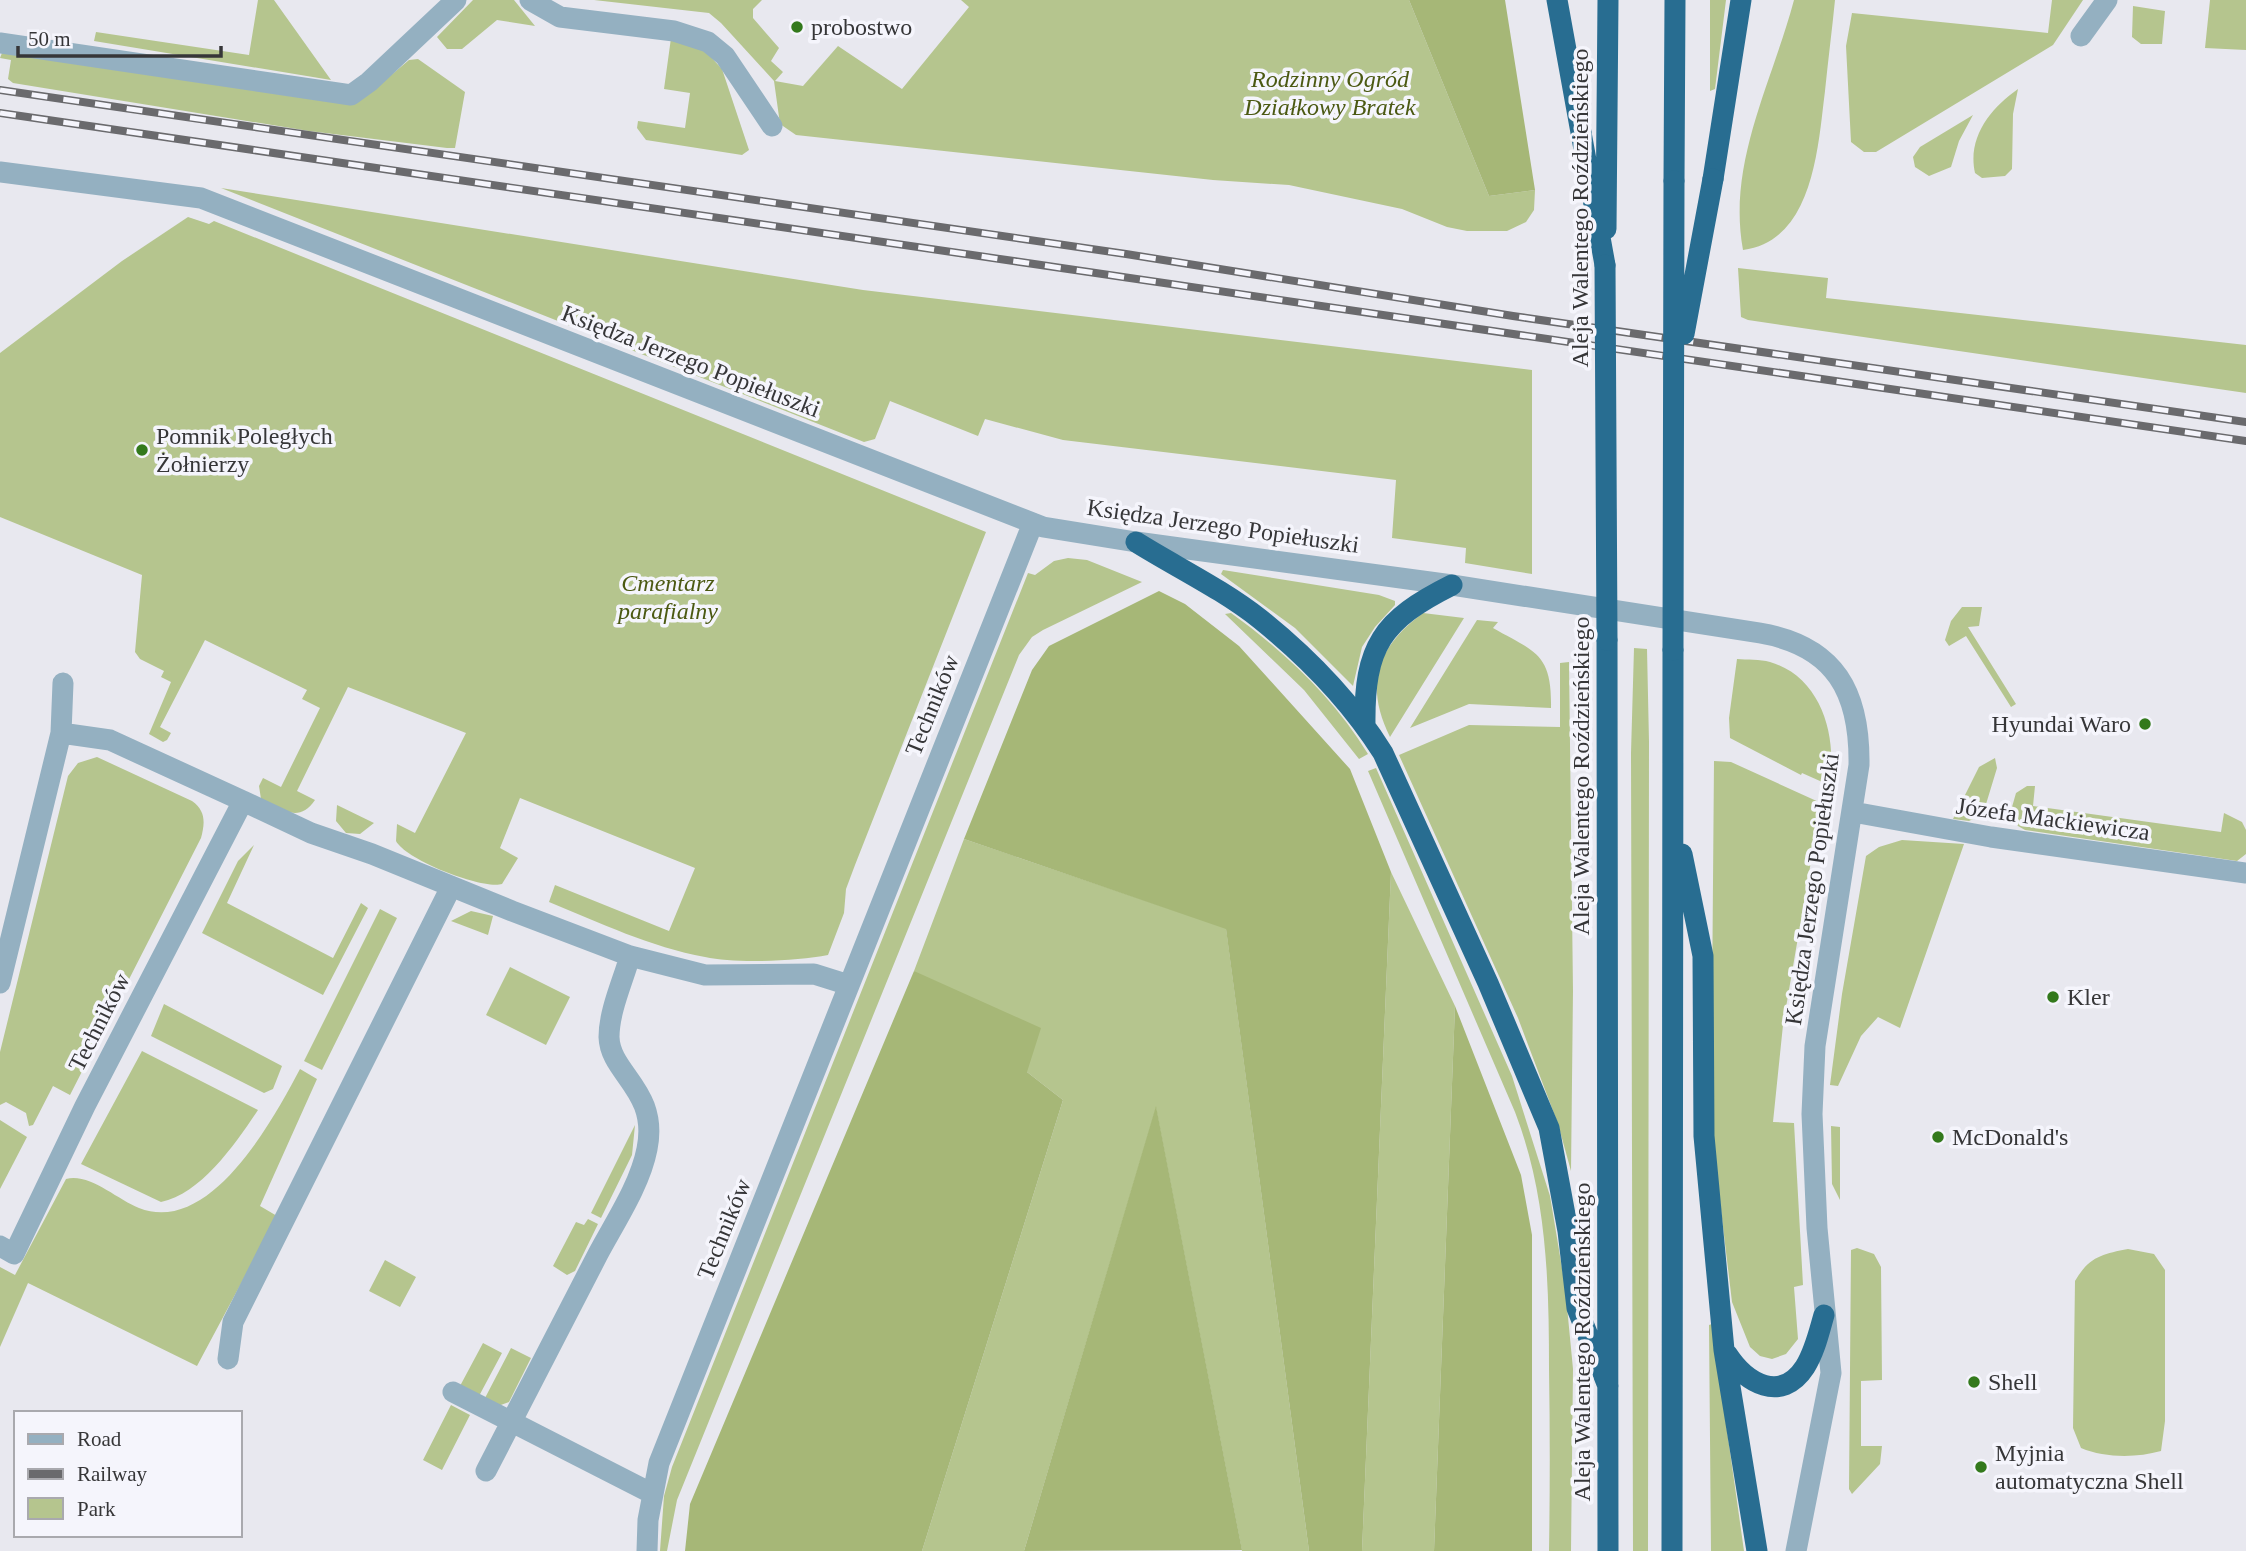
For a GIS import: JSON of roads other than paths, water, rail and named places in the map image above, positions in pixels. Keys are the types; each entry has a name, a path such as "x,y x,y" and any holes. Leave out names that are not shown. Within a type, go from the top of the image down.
{"highway":[{"path":"1557,0 1586,174 1605,265"},
{"name":"Aleja Walentego Roździeńskiego","path":"1608,0 1605,265 1608,1551"},
{"path":"1672,1551 1675,0"},
{"path":"1674,384 1713,179 1741,0"},
{"path":"1136,542 1258,618 1302,656 1366,725 1417,824 1549,1128 1568,1231 1577,1308 1608,1386"},
{"path":"1366,725 1365,686 1373,653 1392,624 1414,604 1452,585"},
{"path":"1673,807 1703,956 1704,1136 1724,1350 1757,1551"},
{"path":"1724,1350 1738,1372 1752,1382 1768,1387 1793,1382 1806,1366 1824,1315"}],"street":[{"path":"0,43 351,95 369,82 456,0"},
{"path":"530,0 560,17 674,31 708,41 725,56 772,126"},
{"path":"2081,36 2107,0"},
{"name":"Księdza Jerzego Popiełuszki","path":"0,172 169,192 211,202 1033,523 1136,542 1452,585 1774,635 1806,648 1835,670 1855,710 1859,765 1815,1046 1812,1114 1824,1315"},
{"name":"Techników","path":"647,1551 651,1493 659,1463 1033,523"},
{"path":"0,983 61,733 63,683"},
{"path":"61,733 110,740 311,833 372,853 451,887 630,956 705,975 814,974 849,985"},
{"name":"Techników","path":"7,1250 243,802"},
{"name":"Józefa Mackiewicza","path":"1853,812 1999,838 2246,873"},
{"path":"228,1359 233,1322 451,887"},
{"path":"486,1471 612,1228 647,1147 646,1108 639,1090 612,1052 609,1039 612,1018 630,956"},
{"path":"1796,1551 1831,1373 1824,1315"},
{"path":"453,1392 651,1493"}],"railway":[{"path":"0,90 1126,254 1513,316 2246,422"},
{"path":"0,113 2246,441"}],"place":[{"name":"probostwo","path":"797,27"},
{"name":"Pomnik Poległych Żołnierzy","path":"142,450"},
{"name":"Hyundai Waro","path":"2145,724"},
{"name":"Kler","path":"2053,997"},
{"name":"McDonald's","path":"1938,1137"},
{"name":"Shell","path":"1974,1382"},
{"name":"Myjnia automatyczna Shell","path":"1981,1467"}],"park label":[{"name":"Rodzinny Ogród Działkowy Bratek","path":"1330,93"},
{"name":"Cmentarz parafialny","path":"668,597"}]}
